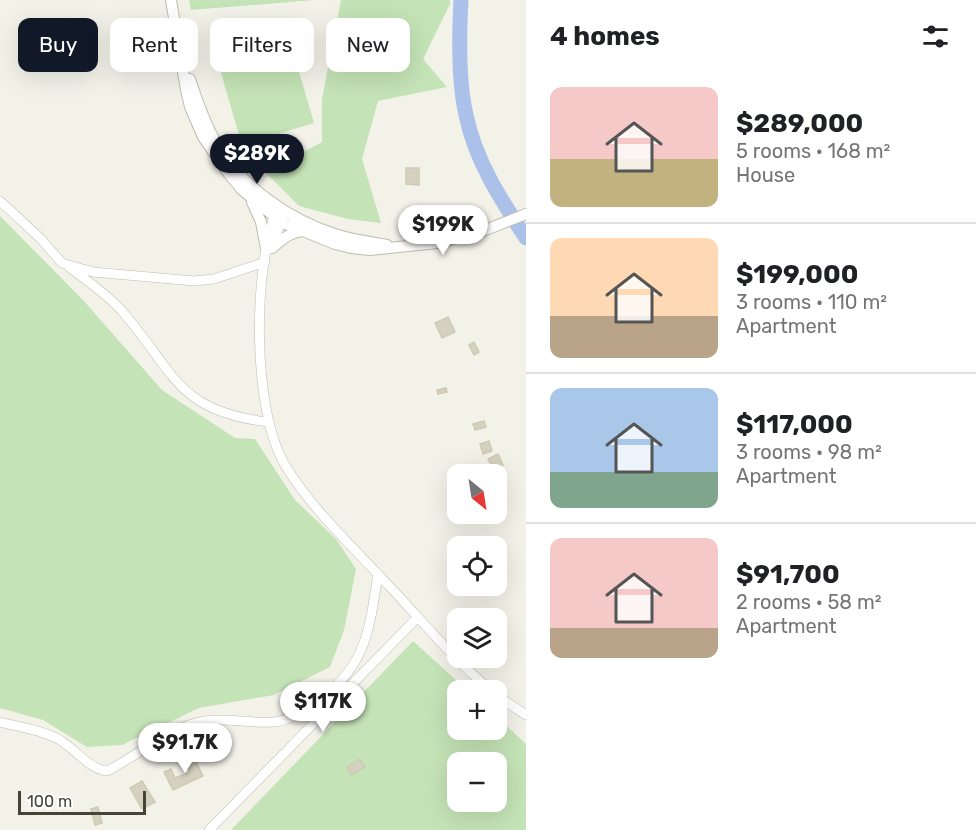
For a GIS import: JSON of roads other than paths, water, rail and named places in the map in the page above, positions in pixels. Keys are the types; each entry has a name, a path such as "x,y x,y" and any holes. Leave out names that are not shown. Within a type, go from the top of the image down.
{"street":[{"path":"171,0 174,18"},
{"path":"183,72 190,106 203,138 228,174 251,199 261,222 267,254"},
{"path":"187,72 217,144 240,174 280,214 302,231 351,248 376,250 437,243 483,231 526,214"},
{"path":"251,199 280,214 339,236 397,246"},
{"path":"0,201 40,238 62,263 120,309 169,374 186,392 200,403 219,411 268,422"},
{"path":"280,214 267,254 260,293 265,404 274,442 284,464 303,492 378,574 481,680"},
{"path":"62,263 93,272 194,281 214,279 267,254 284,237 302,231"},
{"path":"0,722 45,733 75,750 99,770 107,771 163,738 203,721 231,719 274,722 286,719 308,708 327,694 342,680 357,660 372,619 378,574"},
{"path":"209,830 418,616"},
{"path":"507,703 526,716"}],"waterway":[{"path":"461,0 460,73 470,132 482,164 526,238"}]}
